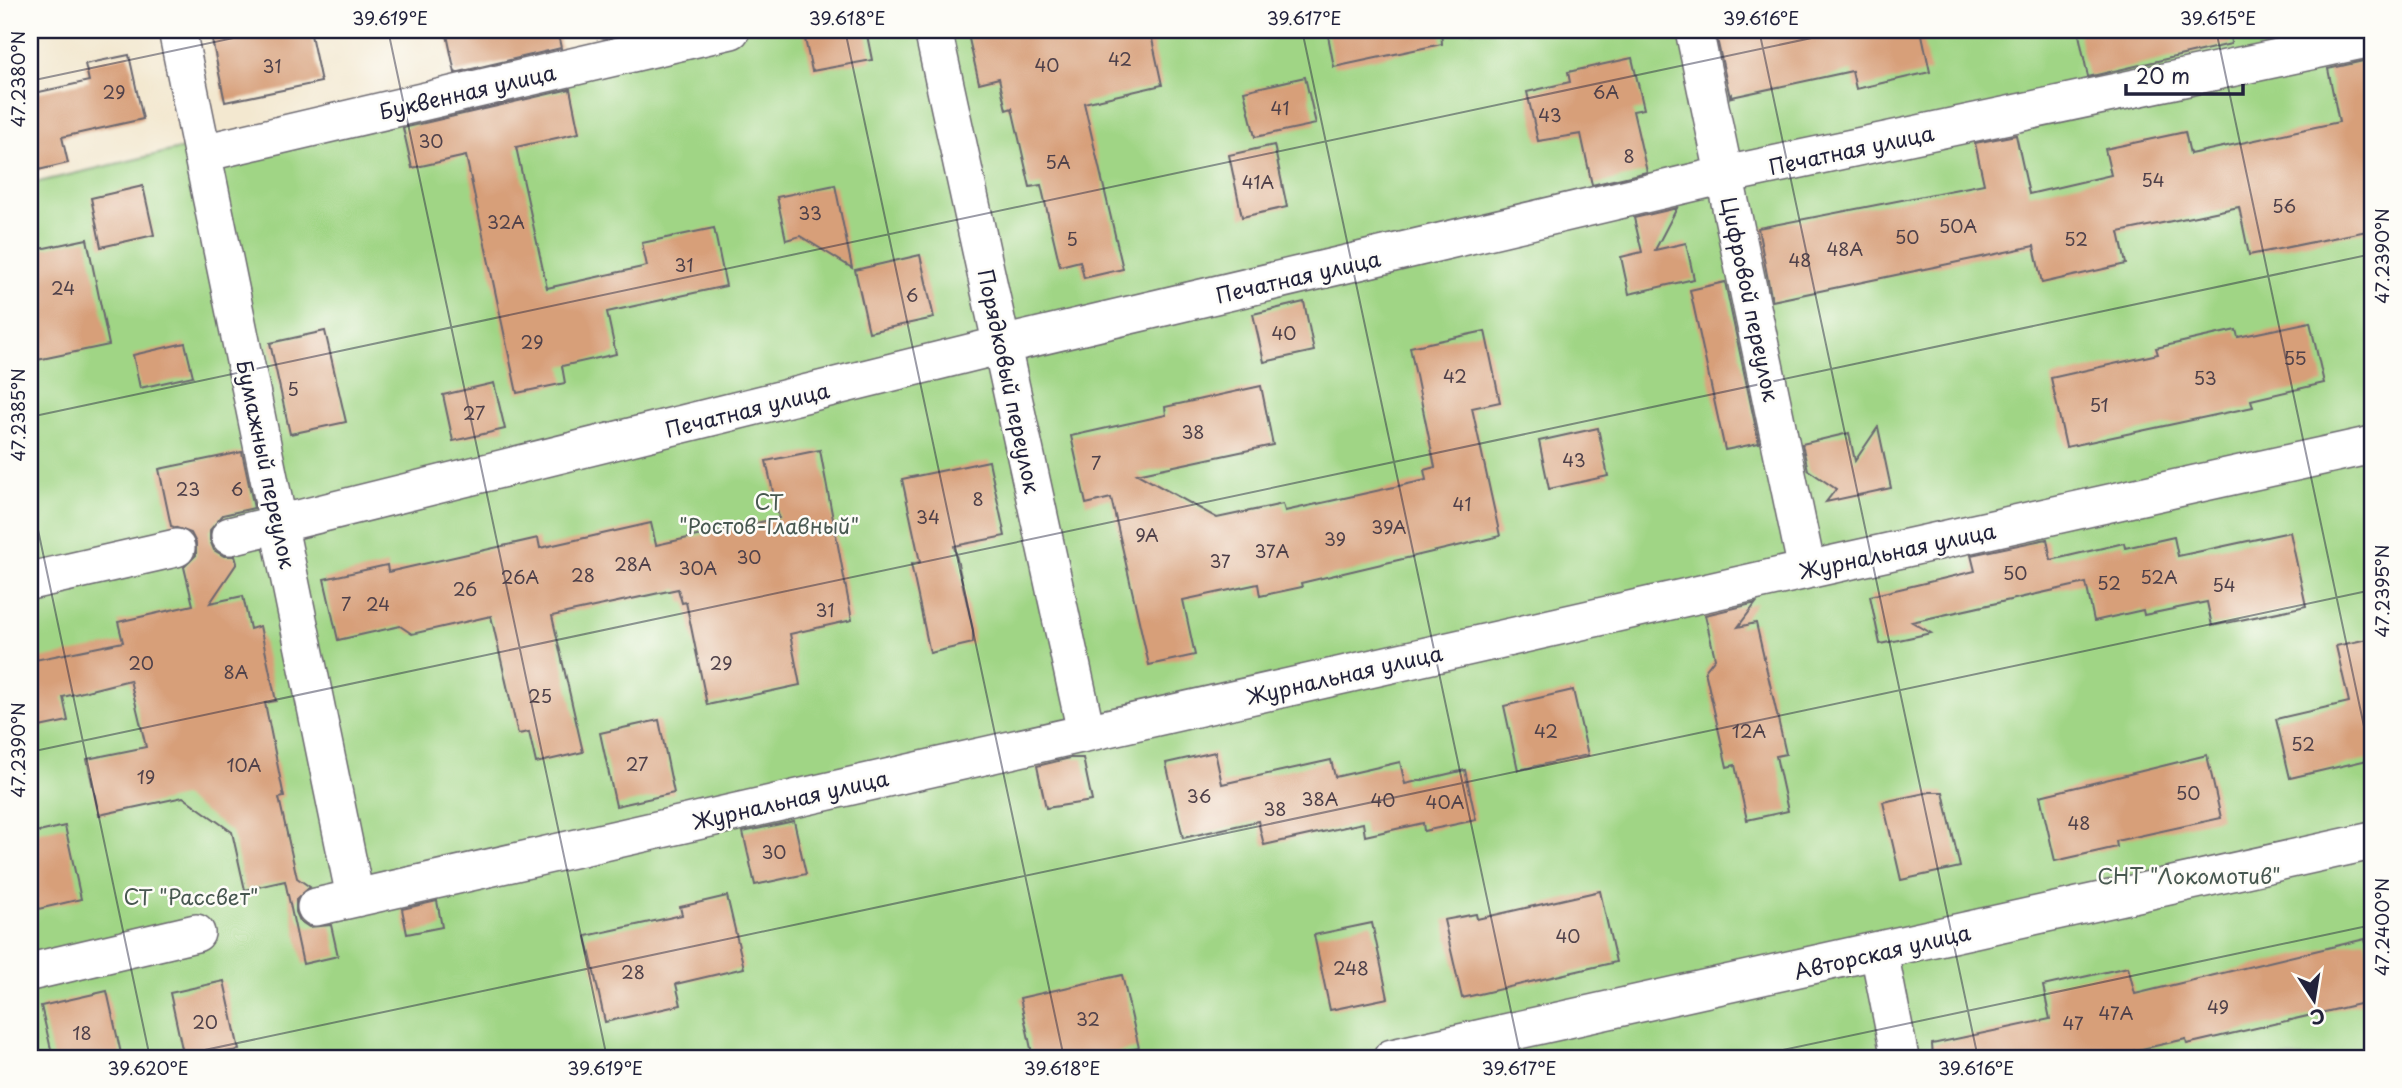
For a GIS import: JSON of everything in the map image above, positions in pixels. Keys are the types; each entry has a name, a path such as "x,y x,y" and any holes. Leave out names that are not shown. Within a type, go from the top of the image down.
{"street":[{"name":"Бумажный переулок","path":"177,30 355,897"},
{"name":"Буквенная улица","path":"204,153 731,30"},
{"name":"Порядковый переулок","path":"933,30 1086,732"},
{"name":"Цифровой переулок","path":"1694,30 1807,569"},
{"name":"Печатная улица","path":"230,536 1002,345 1725,175 2372,38"},
{"name":"Журнальная улица","path":"316,906 1807,569 2372,445"},
{"path":"30,581 177,548"},
{"name":"Авторская улица","path":"1392,1058 2372,841"},
{"path":"30,972 197,933"},
{"path":"1879,952 1900,1058"}],"green space":[{"name":"СТ \"Ростов-Главный\"","path":"690,30 2372,30 2372,1058 30,1058 30,184"}],"building":[{"path":"210,30 310,30 321,82 225,102"},
{"path":"446,30 557,30 561,48 455,73"},
{"path":"803,30 866,30 872,60 812,71"},
{"path":"967,30 1150,30 1162,85 1084,103 1123,269 1084,278 1080,261 1060,266 1041,185 1030,187 1012,108 1006,110 999,78 979,83"},
{"path":"1327,30 1441,30 1442,44 1334,67"},
{"path":"1715,30 1921,30 1930,72 1856,89 1852,71 1732,97 1732,93 1730,97"},
{"path":"2078,30 2230,30 2231,44 2088,77"},
{"path":"129,55 143,119 62,137 68,163 30,172 30,94 89,81 85,64"},
{"path":"1632,58 1644,109 1633,111 1647,172 1592,185 1581,134 1538,141 1527,92 1570,82 1568,72"},
{"path":"2372,59 2372,230 2249,255 2239,207 2119,232 2126,264 2042,283 2034,246 1772,301 1758,228 1984,184 1975,143 2016,135 2029,194 2111,175 2105,149 2185,132 2190,154 2339,122 2328,69"},
{"path":"1305,77 1316,124 1255,137 1244,91"},
{"path":"570,89 579,133 516,147 547,288 647,266 642,243 714,228 726,286 607,312 616,354 562,366 565,383 517,393 466,156 412,168 403,128"},
{"path":"1274,145 1287,207 1242,217 1229,155"},
{"path":"835,185 852,268 800,236 786,240 777,197"},
{"path":"143,186 154,235 101,247 91,198"},
{"path":"1677,208 1655,250 1686,243 1694,279 1629,294 1621,257 1642,252 1634,218"},
{"path":"87,239 109,345 37,360 30,322 30,251"},
{"path":"920,255 934,318 869,332 855,270"},
{"path":"1725,282 1759,443 1725,450 1690,290"},
{"path":"1304,302 1314,351 1264,362 1253,314"},
{"path":"2310,322 2324,383 2251,400 2253,407 2066,447 2051,378 2158,354 2156,348 2236,330 2238,337"},
{"path":"325,331 346,422 290,434 270,343"},
{"path":"1485,331 1500,402 1472,408 1500,536 1301,583 1302,587 1260,596 1258,584 1183,600 1195,655 1149,665 1111,498 1086,504 1071,436 1166,415 1165,407 1261,386 1273,445 1137,474 1217,518 1283,504 1285,511 1426,480 1424,470 1435,467 1410,347"},
{"path":"185,343 193,376 140,388 133,355"},
{"path":"494,383 505,429 453,441 443,395"},
{"path":"1878,427 1891,488 1826,502 1836,489 1808,470 1802,444 1849,433 1855,461"},
{"path":"1598,428 1608,476 1549,489 1539,441"},
{"path":"820,450 852,620 790,634 800,685 707,705 686,602 682,603 678,589 552,616 583,752 536,763 529,732 518,734 491,616 412,634 400,626 338,640 324,579 387,565 388,572 538,538 540,548 651,523 656,545 779,518 766,461"},
{"path":"242,452 254,508 223,515 210,530 214,550 224,556 235,556 237,563 210,603 243,596 250,629 260,626 276,701 265,703 284,797 279,798 297,878 310,887 296,900 296,912 300,921 309,927 331,925 338,956 303,964 285,881 245,890 232,832 183,797 99,815 87,759 146,747 130,680 63,697 68,721 30,729 30,661 123,642 118,622 193,605 184,567 196,555 196,543 191,533 171,526 159,469"},
{"path":"989,461 1005,536 954,546 973,630 973,643 930,653 911,564 920,562 902,479"},
{"path":"2290,532 2306,606 2212,626 2207,602 2144,615 2143,610 2094,621 2086,583 1912,622 1931,633 1880,644 1870,596 1975,571 1971,555 2047,539 2051,560 2124,543 2125,548 2174,537 2178,556"},
{"path":"1756,603 1738,627 1756,623 1786,754 1776,756 1788,811 1747,820 1735,765 1727,767 1705,671 1715,658 1705,615"},
{"path":"2372,638 2372,759 2290,778 2276,719 2349,702 2336,646"},
{"path":"1573,690 1588,755 1518,770 1504,706"},
{"path":"659,720 674,793 616,806 600,733"},
{"path":"1215,752 1222,784 1331,760 1335,777 1400,762 1405,784 1465,770 1476,820 1424,831 1423,823 1365,836 1363,823 1264,845 1258,821 1183,838 1166,763"},
{"path":"2207,755 2221,818 2116,841 2117,847 2055,861 2040,796"},
{"path":"1070,758 1083,758 1092,801 1046,808 1037,766"},
{"path":"1930,792 1943,792 1960,867 1901,880 1883,802"},
{"path":"794,821 806,874 755,885 743,832"},
{"path":"65,826 81,899 30,911 30,834"},
{"path":"1600,891 1616,962 1462,998 1444,920 1476,914 1477,919"},
{"path":"727,896 744,968 676,984 681,1005 605,1022 586,936 682,915 680,907"},
{"path":"437,901 442,927 407,934 402,909"},
{"path":"1372,923 1388,998 1330,1010 1314,935"},
{"path":"2365,939 2372,970 2372,1001 2187,1044 2186,1039 2102,1058 1933,1058 1932,1044 2050,1019 2043,986 2128,967 2135,994"},
{"path":"1122,975 1139,1048 1089,1058 1033,1058 1020,998"},
{"path":"224,981 239,1050 184,1058 170,993"},
{"path":"107,991 122,1058 53,1058 41,1006"}],"park label":[{"name":"СНТ \"Локомотив\"","path":"2189,875"},
{"name":"СТ \"Рассвет\"","path":"191,896"}]}
